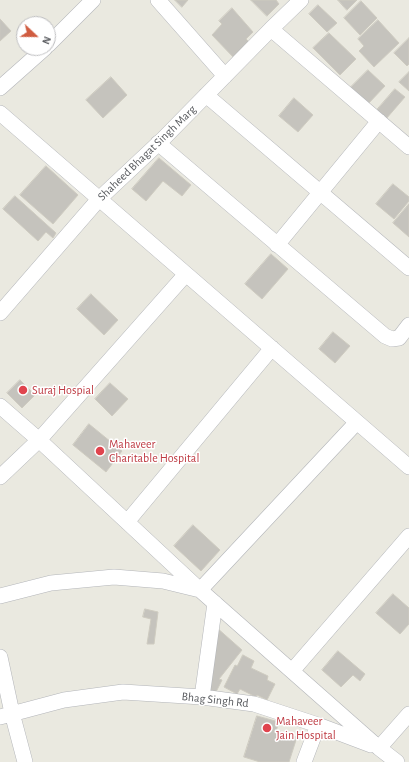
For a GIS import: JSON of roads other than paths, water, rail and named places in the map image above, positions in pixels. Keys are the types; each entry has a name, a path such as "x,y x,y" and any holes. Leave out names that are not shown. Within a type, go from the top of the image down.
{"street":[{"path":"56,37 93,0"},
{"path":"158,0 225,76"},
{"name":"Shaheed Bhagat Singh Marg","path":"0,313 98,199 158,143 270,29 301,0"},
{"path":"270,29 409,147"},
{"path":"0,88 36,56"},
{"path":"206,95 409,268"},
{"path":"0,114 409,466"},
{"path":"277,245 379,121"},
{"path":"158,143 385,336 392,339 399,338 409,325"},
{"path":"0,477 39,440 186,274"},
{"path":"128,522 272,348"},
{"path":"0,406 39,440 200,590 379,748 397,762"},
{"path":"200,590 357,422"},
{"path":"292,671 409,536"},
{"path":"0,596 51,583 114,577 163,581 200,590"},
{"path":"202,697 215,603"},
{"path":"0,657 6,715 25,762"},
{"name":"Bhag Singh Rd","path":"6,715 64,700 123,692 202,697 254,704 318,725 379,748"},
{"path":"379,748 409,714"},
{"path":"304,762 318,725"}],"place":[{"name":"Suraj Hospial","path":"23,390"},
{"name":"Mahaveer Charitable Hospital","path":"100,451"},
{"name":"Mahaveer Jain Hospital","path":"267,728"}]}
